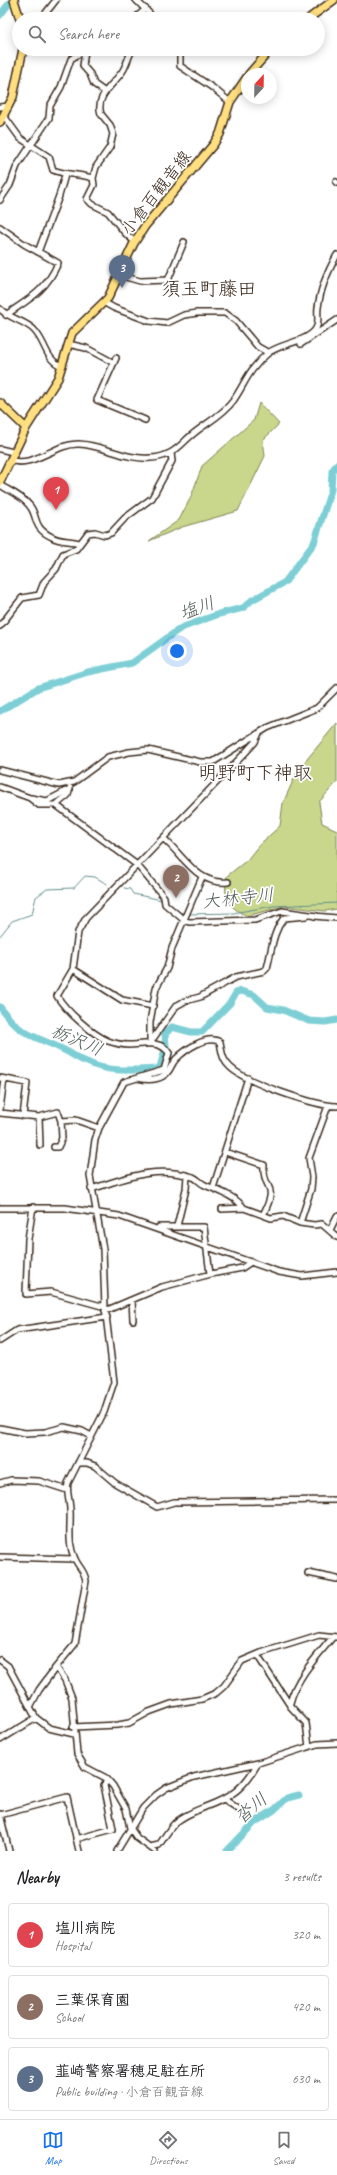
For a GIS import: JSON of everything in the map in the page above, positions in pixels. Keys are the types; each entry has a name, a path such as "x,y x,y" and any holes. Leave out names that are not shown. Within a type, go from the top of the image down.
{"main road":[{"path":"14,0 18,12"},
{"path":"318,12 334,0"},
{"path":"2,119 9,106 15,89 22,56"},
{"path":"255,68 265,56"},
{"name":"小倉百観音線","path":"0,482 13,452 26,428 58,378 68,344 76,329 105,303 135,242 145,226 213,145 220,134 230,102 241,86"},
{"path":"0,403 26,428"}],"street":[{"path":"47,12 56,0"},
{"path":"136,0 148,12"},
{"path":"142,12 146,9"},
{"path":"0,200 10,185 17,166 49,118 50,106 61,88 71,59 76,56"},
{"path":"85,56 83,66 90,74 94,84 105,92"},
{"path":"130,56 123,71 105,92 100,110 113,130 113,134 110,147 96,167 93,178 94,185 88,202 108,212 125,233 135,242"},
{"path":"180,56 180,66 213,88 230,102"},
{"path":"0,107 9,106"},
{"path":"2,119 20,138 30,146 49,157 53,170 65,175 84,175 93,178"},
{"path":"38,252 65,175"},
{"path":"0,227 38,252 58,263 52,276 40,291 6,315"},
{"path":"119,275 140,281 168,280 184,242"},
{"path":"10,460 23,461 66,446 78,444 143,458 158,457 171,453 232,402 249,373 269,353 288,343 302,340 317,326 318,307 324,283 337,255"},
{"path":"105,303 114,308 149,321 167,323 184,315 197,313 225,313 236,321 258,347 269,353"},
{"path":"0,309 6,315 33,328 53,361 62,366"},
{"path":"288,343 298,344 307,341 337,320"},
{"path":"68,344 86,348 115,360 97,400 145,420"},
{"path":"0,450 13,452"},
{"path":"0,626 22,598 39,595 44,582 56,569 61,557 76,549 79,543 91,532 105,535 111,533 125,518 152,498 172,461 171,453"},
{"path":"0,485 28,504 32,510 35,521 47,534 56,539 79,543"},
{"path":"0,787 30,798 47,800 70,786 108,757 129,752 148,750 200,762 213,762 259,733 317,708 337,688"},
{"path":"30,1707 39,1690 75,1644 80,1624 86,1581 85,1573 75,1559 70,1535 71,1512 67,1490 110,1398 114,1382 106,1312 103,1249 90,1176 95,1140 99,1128 124,1082 164,1070 169,1057 168,1051 160,1045 150,1043 128,1045 107,1040 66,1010 57,996 73,969 78,932 86,918 244,754 259,733"},
{"path":"0,770 59,785 70,786"},
{"path":"56,805 68,796 70,786"},
{"path":"30,798 39,805 56,805 137,864 164,901 185,917 197,922 255,920 282,911 337,918"},
{"path":"164,838 202,877 214,883 228,882"},
{"path":"150,1043 150,1022 156,988 167,968 172,948 202,877"},
{"path":"150,1043 180,1002 200,997 236,977 264,971 268,963 276,930 284,918 317,916"},
{"path":"73,969 122,1000 152,1006"},
{"path":"135,1078 146,1080 162,1077 169,1071 175,1060 187,1049 212,1040 220,1042 220,1051 229,1066 248,1078 314,1103 337,1106"},
{"path":"213,1188 248,1078"},
{"path":"0,1109 2,1079 27,1083 23,1116"},
{"path":"300,1222 311,1189 312,1177 309,1158 328,1106"},
{"path":"0,1113 39,1117 58,1112 61,1121 60,1144 58,1147 54,1147"},
{"path":"39,1117 40,1145"},
{"path":"61,1121 76,1120 99,1128"},
{"path":"225,1152 264,1165 263,1176 272,1190 272,1195 263,1215"},
{"path":"92,1189 128,1177 155,1171 193,1177 200,1184 213,1188 238,1200 244,1208"},
{"path":"177,1226 186,1189 187,1176"},
{"path":"33,1207 28,1239 26,1294 51,1292 106,1312"},
{"path":"0,1208 66,1208 119,1216 279,1272 295,1275 337,1272"},
{"path":"222,1209 244,1208 271,1218 283,1216 314,1226 322,1224 337,1237"},
{"path":"330,1230 337,1216"},
{"path":"156,1228 177,1226 204,1227 210,1274"},
{"path":"0,1341 17,1330 106,1312 162,1287 210,1274 242,1268 251,1262"},
{"path":"132,1300 134,1320"},
{"path":"0,1428 26,1433 44,1432 64,1427 82,1431 91,1436"},
{"path":"78,1464 87,1463 96,1466 115,1483 157,1507 174,1502 337,1500"},
{"path":"0,1483 12,1480 39,1481 67,1490"},
{"path":"0,1557 75,1559"},
{"path":"308,1573 337,1579"},
{"path":"74,1727 129,1723 149,1712 171,1704 202,1699 224,1686 242,1661 320,1635 335,1637"},
{"path":"290,1703 300,1681 335,1637"},
{"path":"257,1655 294,1711 306,1723 309,1747"},
{"path":"0,1660 8,1666 36,1718 49,1728 74,1734"},
{"path":"56,1667 70,1690 75,1749 85,1766 108,1780 126,1809 130,1828 137,1838 152,1849 159,1845 176,1822 186,1815 224,1799 244,1786 258,1763"},
{"path":"0,1740 36,1718"},
{"path":"118,1851 130,1828 146,1804 166,1788 194,1777 258,1763 324,1743 337,1743"},
{"path":"76,1838 113,1830 104,1785 108,1780"},
{"path":"9,1851 0,1814 67,1797 78,1851"},
{"path":"224,1799 241,1811"},
{"path":"160,1851 163,1840"}],"green space":[{"path":"259,403 279,424 263,440 265,456 238,511 182,527 149,541 179,520 191,497 202,466 254,420"},
{"path":"337,723 337,782 319,802 322,823 337,830 337,909 325,911 284,906 247,916 240,913 231,905 226,895 227,876 247,860 259,845 280,826 283,803 298,770"}],"waterway":[{"path":"0,15 12,0"},
{"name":"塩川","path":"0,711 38,688 88,672 132,663 181,628 219,614 243,608 252,600 285,582 314,543 331,490 332,471 337,464"},
{"name":"大林寺川","path":"0,936 12,921 32,914 36,897 47,889 74,888 85,876 95,877 107,884"},
{"name":"大林寺川","path":"124,888 130,889 133,894 162,900"},
{"name":"大林寺川","path":"167,902 179,912 183,913"},
{"name":"大林寺川","path":"188,914 233,913 273,906 337,903"},
{"name":"栃沢川","path":"0,1007 21,1030 28,1034 95,1066 121,1070 157,1069 160,1067 166,1046 165,1034 172,1027 191,1032 202,1032 230,1003 236,993 241,991 254,995 267,1007 283,1010 309,1021 325,1022 337,1020"},
{"name":"沓川","path":"227,1851 254,1823 274,1810 287,1798 299,1795"}],"place":[{"name":"韮崎警察署穂足駐在所","path":"122,288"},
{"name":"塩川病院","path":"56,510"},
{"name":"三葉保育園","path":"176,898"}],"district":[{"name":"須玉町藤田","path":"209,289"},
{"name":"明野町下神取","path":"255,773"}]}
